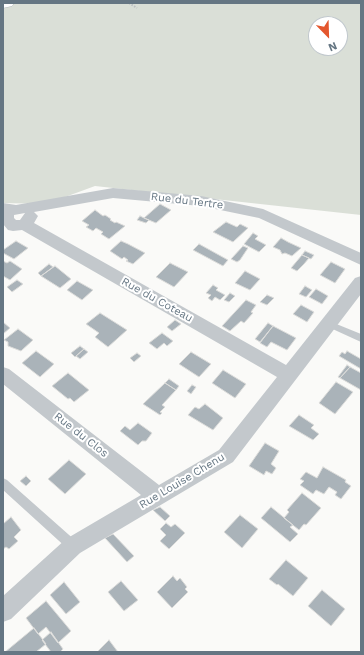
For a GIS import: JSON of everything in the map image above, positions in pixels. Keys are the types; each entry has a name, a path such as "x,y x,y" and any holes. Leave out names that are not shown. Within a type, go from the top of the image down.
{"main road":[{"path":"3,4 7,3"}],"street":[{"name":"Rue du Tertre","path":"5,208 16,210 113,193 201,202 263,214 361,259"},
{"path":"5,208 7,219 13,228 31,218 30,207"},
{"name":"Rue du Coteau","path":"13,228 289,375"},
{"name":"Rue Louise Chenu","path":"3,611 73,546 226,456 361,282"},
{"name":"Rue du Clos","path":"3,374 158,496"}],"lane":[{"path":"329,324 361,338"},
{"path":"3,483 73,546"}],"path":[{"path":"129,3 137,8"}],"shaded area":[{"path":"3,3 361,3 361,215 95,186 46,204 3,203"}],"building":[{"path":"160,204 171,210 156,223 144,218"},
{"path":"95,210 103,216 105,215 115,223 116,222 125,226 109,239 101,234 103,232 96,228 93,231 86,227 89,225 82,221"},
{"path":"140,216 149,220 146,223 137,220"},
{"path":"226,222 237,227 240,224 248,228 233,242 213,232"},
{"path":"253,233 258,236 255,239 266,245 259,252 244,244"},
{"path":"281,238 301,248 292,256 285,253 282,254 280,250 273,247"},
{"path":"16,241 28,248 14,259 3,253 3,250"},
{"path":"121,241 145,253 133,264 126,261 128,260 124,257 122,259 110,251"},
{"path":"199,244 228,260 223,266 193,250"},
{"path":"243,246 248,248 240,260 237,262 231,259"},
{"path":"305,251 314,255 311,259 302,255"},
{"path":"302,255 309,258 297,271 291,268"},
{"path":"3,261 7,263 10,261 22,269 10,280 3,276"},
{"path":"331,262 345,269 335,283 320,275"},
{"path":"170,263 188,272 174,287 156,277"},
{"path":"49,264 53,267 41,276 38,273"},
{"path":"55,266 71,279 60,288 41,276"},
{"path":"245,271 260,279 250,290 235,283"},
{"path":"17,280 23,284 12,292 7,287"},
{"path":"77,281 93,290 82,300 67,290"},
{"path":"213,285 218,288 216,290 225,295 220,300 215,297 212,301 208,298 211,295 206,293"},
{"path":"305,286 312,290 306,297 299,294"},
{"path":"316,289 328,296 322,304 309,297"},
{"path":"230,293 235,296 229,302 224,300"},
{"path":"267,295 274,298 267,305 260,302"},
{"path":"246,300 256,305 251,312 253,313 244,323 241,321 230,331 222,326"},
{"path":"301,305 314,312 307,322 293,314"},
{"path":"100,313 127,330 108,347 95,337 99,333 86,324"},
{"path":"175,320 181,324 172,331 167,327"},
{"path":"3,322 10,328 3,334"},
{"path":"268,323 273,326 260,342 255,339"},
{"path":"273,326 296,338 287,350 271,342 267,347 260,343"},
{"path":"18,329 33,340 21,351 8,346 8,342 4,340"},
{"path":"162,333 173,341 167,346 164,343 157,349 149,343"},
{"path":"80,346 84,349 75,357 71,353"},
{"path":"84,349 88,352 80,359 76,356"},
{"path":"36,351 54,364 40,377 22,363"},
{"path":"347,351 361,359 361,369 339,356 342,352 345,354"},
{"path":"191,352 211,364 199,377 179,364"},
{"path":"137,353 141,356 134,362 130,358"},
{"path":"347,365 350,367 340,378 338,377"},
{"path":"350,367 361,373 361,390 340,378"},
{"path":"223,370 246,384 235,398 212,383"},
{"path":"68,373 89,390 74,402 52,386"},
{"path":"169,379 179,386 176,390 165,383"},
{"path":"336,382 353,392 335,414 319,403"},
{"path":"165,383 176,390 162,405 165,407 160,412 162,413 160,415 143,404"},
{"path":"192,385 196,387 191,394 187,391"},
{"path":"205,404 223,418 213,430 188,415 195,407 199,409"},
{"path":"299,415 314,425 311,428 319,434 313,440 289,426"},
{"path":"138,423 152,433 146,441 142,441 138,445 120,431 125,426 130,430"},
{"path":"265,443 279,451 271,464 276,468 272,474 266,471 264,475 249,466"},
{"path":"69,460 86,474 65,494 48,479"},
{"path":"323,467 346,480 345,482 351,486 341,499 335,495 337,492 329,487 324,494 316,490 313,494 300,485 304,481 300,479 306,472 317,478"},
{"path":"26,476 31,481 26,486 20,481"},
{"path":"302,493 321,508 306,525 304,524 299,530 284,518 289,512 287,510"},
{"path":"160,507 170,516 165,521 153,510"},
{"path":"271,507 293,525 290,527 298,534 290,542 261,518"},
{"path":"240,515 258,529 242,548 224,532"},
{"path":"11,517 21,530 14,537 18,541 9,549 6,547 3,549 3,524"},
{"path":"166,523 171,527 175,524 185,533 169,549 160,541 166,535 160,529"},
{"path":"113,534 134,556 127,562 105,538"},
{"path":"286,560 308,578 293,596 269,579"},
{"path":"173,576 177,581 180,578 187,587 185,589 188,592 172,608 157,592"},
{"path":"121,581 138,600 124,611 108,592"},
{"path":"64,582 80,602 66,614 50,595"},
{"path":"322,590 345,609 331,626 308,606"},
{"path":"46,601 71,631 58,643 46,627 38,634 26,618"},
{"path":"34,628 46,644 36,652 5,652"},
{"path":"51,632 63,649 60,652 51,652 42,640"},
{"path":"109,640 118,652 97,652"}]}
